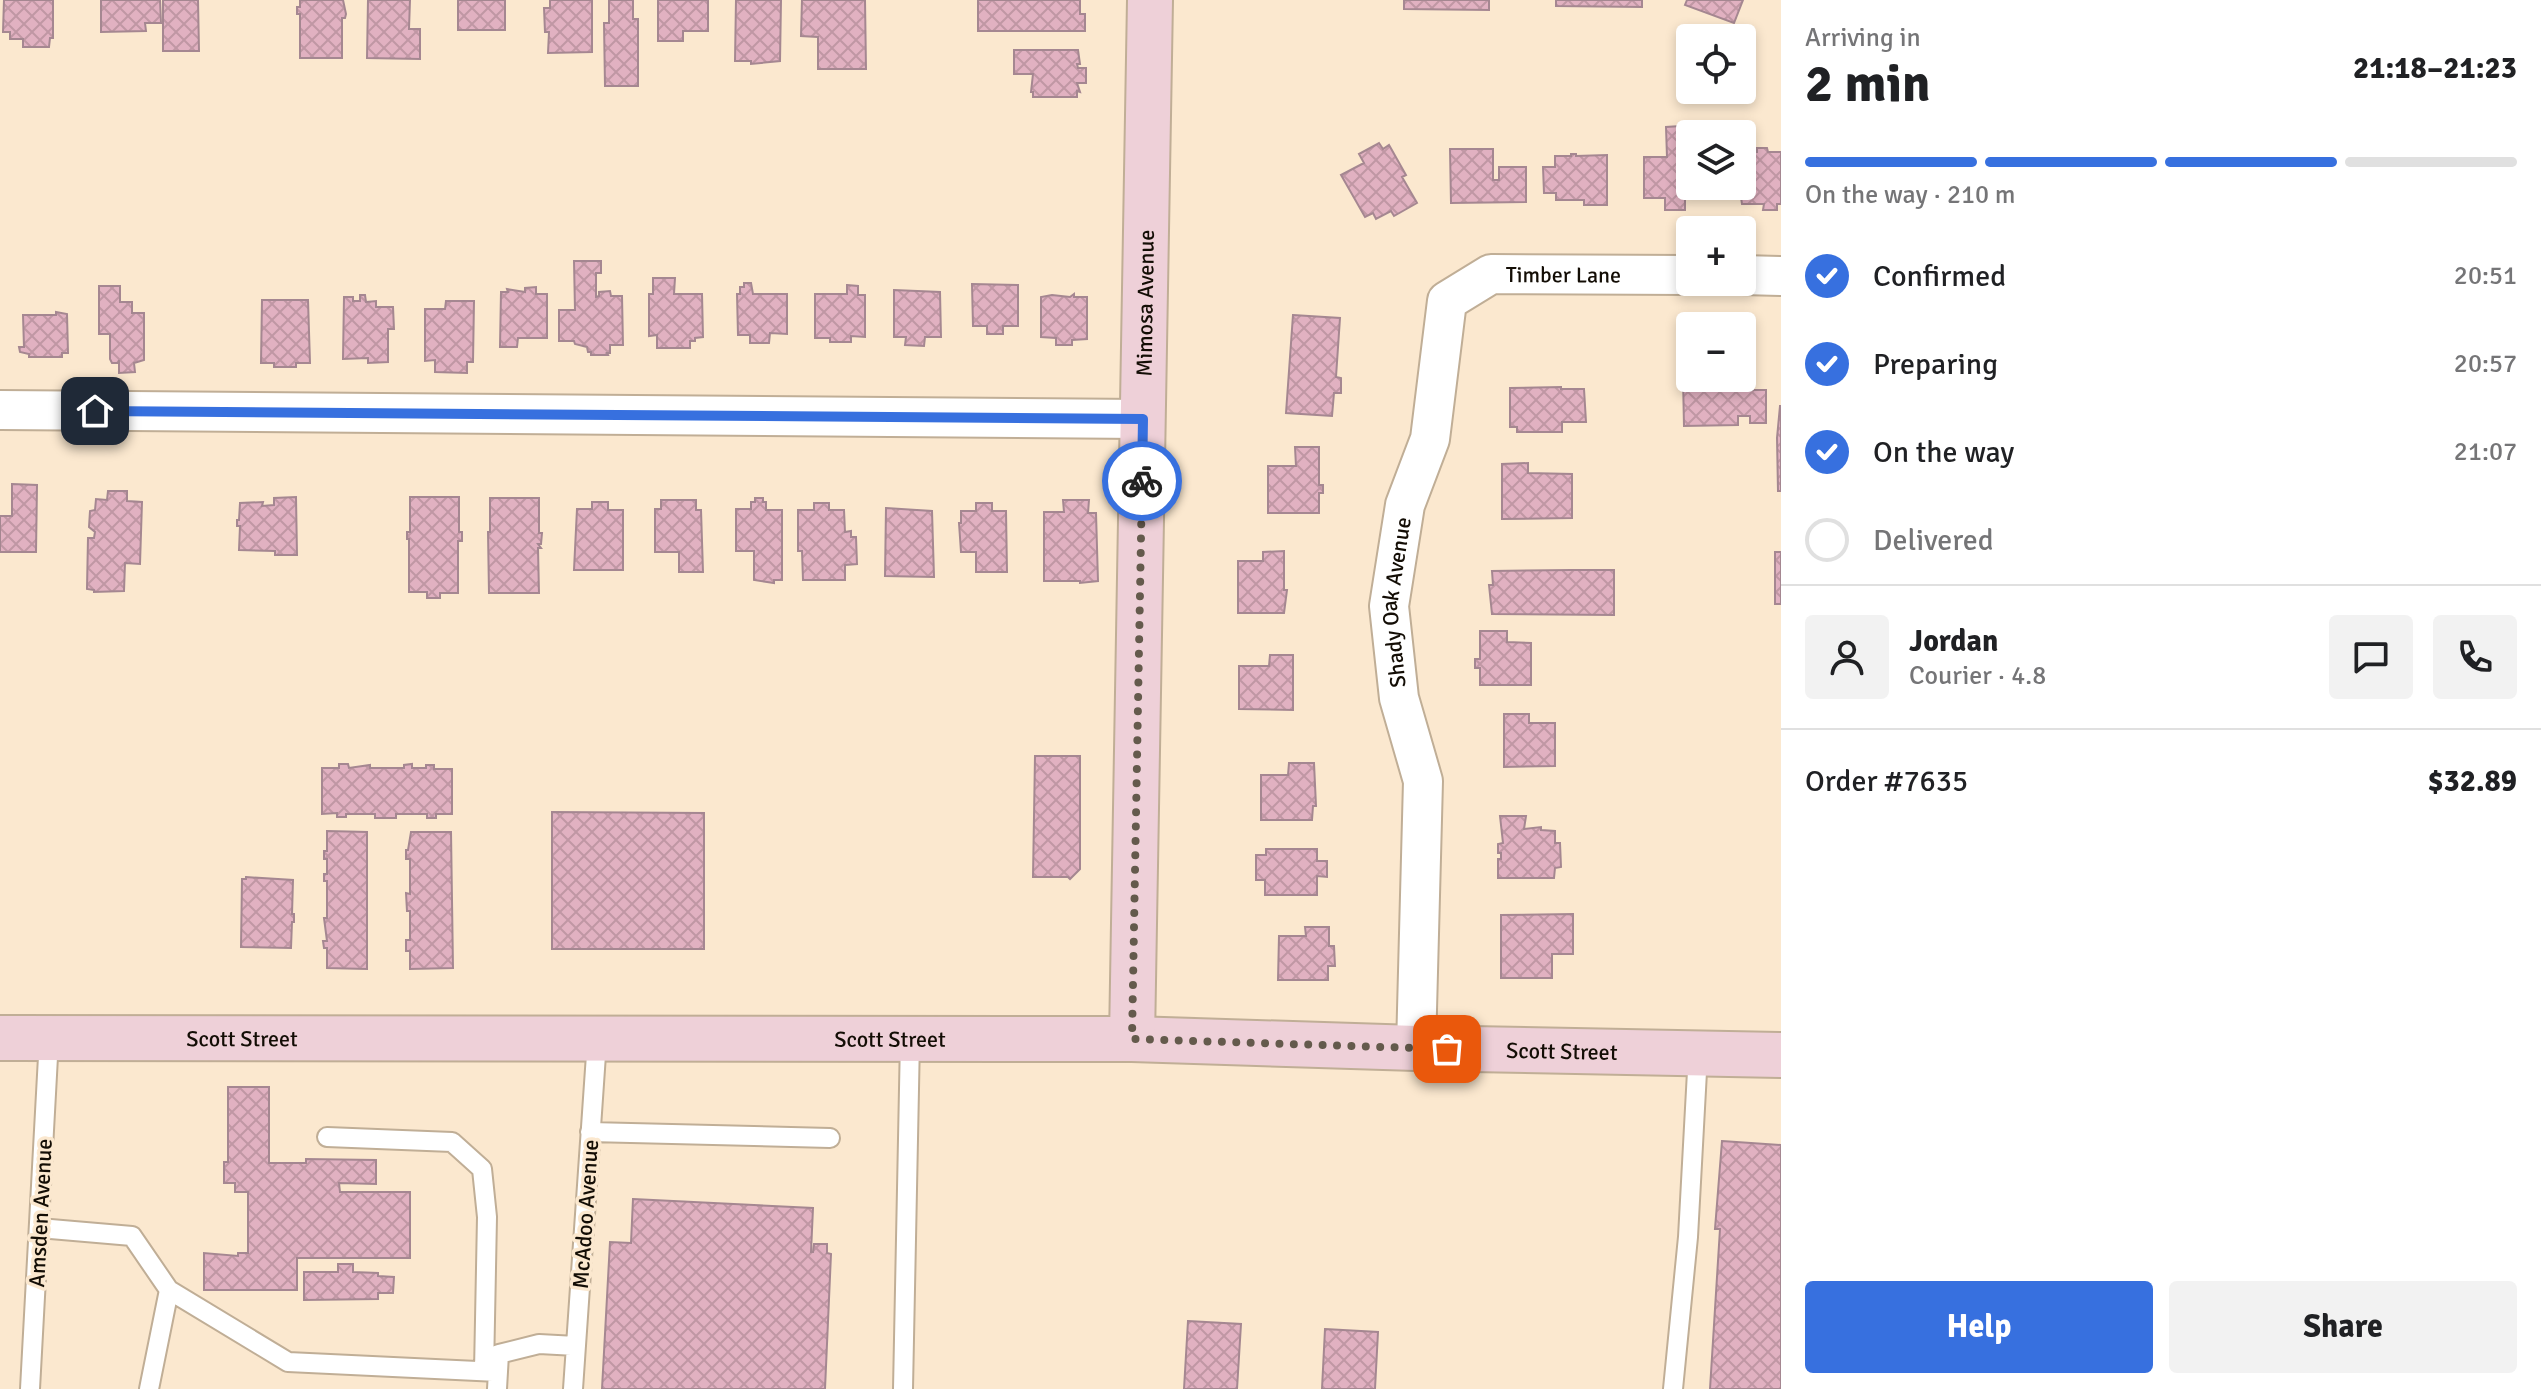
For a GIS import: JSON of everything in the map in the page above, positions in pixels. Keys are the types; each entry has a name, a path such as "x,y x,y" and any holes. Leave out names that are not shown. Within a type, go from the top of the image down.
{"main road":[{"name":"Mimosa Avenue","path":"1132,1039 1150,0"},
{"name":"Scott Street","path":"0,1038 1132,1039 1781,1055"}],"street":[{"name":"Timber Lane","path":"1447,301 1491,274 1676,275"},
{"path":"1756,275 1781,276"},
{"name":"Shady Oak Avenue","path":"1416,1048 1423,781 1399,698 1389,606 1405,505 1430,439 1447,301"},
{"path":"0,410 1143,419"}],"lane":[{"name":"Amsden Avenue","path":"30,1389 49,1038"},
{"path":"903,1389 910,1039"},
{"name":"McAdoo Avenue","path":"573,1389 597,1040"},
{"path":"1673,1389 1688,1237 1698,1053"},
{"path":"590,1132 830,1138"},
{"path":"327,1137 452,1142 482,1169 487,1217 493,1377"},
{"path":"39,1228 132,1236 169,1290 288,1362 493,1377"},
{"path":"149,1389 169,1290"},
{"path":"493,1377 499,1354 539,1344 576,1346"}],"building":[{"path":"4,0 53,0 53,38 50,38 49,47 23,47 23,39 10,39 10,32 3,32"},
{"path":"101,0 160,0 161,23 145,23 146,31 101,32"},
{"path":"163,0 198,0 199,51 163,51"},
{"path":"300,0 343,0 346,14 342,18 342,58 300,58 300,14 297,14 297,7 300,7"},
{"path":"368,0 410,0 409,29 420,29 420,59 367,58"},
{"path":"458,0 505,0 505,30 458,30"},
{"path":"550,0 592,0 592,52 548,53 549,32 545,32 544,8 550,8"},
{"path":"609,0 633,0 633,19 638,19 638,86 605,86 604,23 609,23"},
{"path":"658,0 708,0 708,31 683,31 683,41 658,41"},
{"path":"736,0 781,0 780,61 751,64 751,61 735,61"},
{"path":"802,0 865,0 866,69 818,69 818,37 801,36"},
{"path":"978,0 1080,0 1080,14 1085,14 1085,31 978,31"},
{"path":"1404,0 1489,0 1489,10 1404,9"},
{"path":"1556,0 1642,0 1642,7 1556,6"},
{"path":"1687,0 1743,0 1734,23 1685,5"},
{"path":"1014,50 1078,50 1080,64 1077,64 1078,68 1086,68 1086,83 1077,83 1080,92 1077,91 1077,97 1033,97 1033,74 1014,74"},
{"path":"1676,126 1676,200 1685,200 1685,210 1665,210 1665,198 1644,198 1644,157 1667,157 1666,127"},
{"path":"1379,143 1383,149 1389,145 1417,203 1394,216 1391,211 1376,219 1373,213 1365,217 1341,175 1364,163 1359,154"},
{"path":"1757,148 1767,148 1768,152 1781,152 1781,204 1777,204 1777,210 1763,210 1764,204 1742,204 1741,200 1756,200"},
{"path":"1450,149 1493,149 1493,180 1499,180 1499,167 1526,167 1526,202 1451,203"},
{"path":"1607,155 1607,205 1584,205 1584,200 1556,200 1556,193 1544,193 1543,167 1555,167 1555,156"},
{"path":"574,261 601,261 601,273 596,273 596,297 599,292 610,291 611,296 622,296 623,345 610,345 608,355 591,355 587,347 574,341 559,341 559,310 575,310"},
{"path":"653,278 675,278 674,294 702,294 703,337 690,341 690,348 657,348 657,335 649,336 649,294 653,294"},
{"path":"744,283 751,283 753,294 787,294 787,334 770,333 769,343 750,343 750,335 738,335 737,294 740,294"},
{"path":"972,284 1018,285 1018,326 1003,326 1003,334 987,334 987,326 973,326"},
{"path":"847,285 858,286 858,295 865,295 865,337 851,336 851,342 815,338 815,294 847,294"},
{"path":"99,286 120,286 120,302 132,302 132,313 144,313 144,360 134,363 135,372 119,373 119,360 112,363 110,359 110,334 99,334"},
{"path":"536,287 536,294 547,294 547,338 518,338 517,347 500,347 501,292 508,292 507,289 525,292 525,288"},
{"path":"894,290 940,292 941,337 925,337 924,346 905,345 906,337 894,337"},
{"path":"1074,294 1074,297 1087,297 1087,339 1072,340 1072,345 1056,345 1056,338 1041,337 1041,297 1070,297"},
{"path":"360,295 365,295 366,302 376,301 376,307 393,307 394,329 388,329 388,362 368,363 368,358 343,359 344,297 360,301"},
{"path":"262,300 308,300 310,363 296,363 296,367 274,367 274,363 261,363"},
{"path":"446,301 474,301 473,362 467,362 467,373 435,372 435,360 425,361 425,309 445,309"},
{"path":"56,312 67,314 68,353 62,353 62,357 29,357 29,354 20,352 19,347 24,347 23,315 56,315"},
{"path":"1293,315 1340,318 1336,377 1341,378 1341,393 1334,393 1332,416 1286,413"},
{"path":"1510,388 1584,389 1586,422 1562,422 1562,432 1517,432 1517,427 1510,427"},
{"path":"1766,390 1766,423 1750,423 1750,416 1738,416 1738,425 1684,426 1683,392"},
{"path":"1780,406 1781,491 1778,491 1777,438"},
{"path":"1295,447 1319,447 1319,485 1323,485 1323,493 1319,493 1319,513 1268,513 1268,466 1296,466"},
{"path":"1528,463 1528,473 1572,474 1572,518 1502,519 1502,464"},
{"path":"12,484 37,485 36,552 0,552 0,516 12,516"},
{"path":"108,491 127,491 127,501 142,502 140,564 125,563 124,591 94,592 87,589 88,538 94,538 95,532 89,527 90,511 95,510 96,499 107,500"},
{"path":"296,497 297,555 239,550 240,526 237,526 237,520 240,503 274,505 274,498"},
{"path":"410,497 459,497 462,541 458,541 458,593 440,593 440,598 427,598 427,592 409,592 407,532 410,532"},
{"path":"490,498 539,498 539,533 542,533 541,544 538,544 541,548 538,548 539,593 489,593"},
{"path":"755,498 763,498 766,510 782,510 782,580 774,580 774,583 754,580 754,551 736,551 736,509 751,509"},
{"path":"661,500 696,500 696,510 701,510 703,572 679,572 679,552 655,552 655,509 661,509"},
{"path":"1063,500 1089,500 1088,513 1096,513 1098,581 1044,581 1044,512 1064,512"},
{"path":"592,502 608,502 608,510 623,510 623,570 574,570 577,509 592,509"},
{"path":"814,503 829,503 829,510 844,510 845,532 851,531 851,537 856,537 857,564 845,565 845,580 803,580 802,551 798,551 798,510 814,510"},
{"path":"976,503 992,503 992,511 1006,511 1007,572 976,572 976,552 961,552 961,511 976,511"},
{"path":"886,508 932,511 934,577 885,576"},
{"path":"1284,551 1284,590 1287,590 1284,613 1238,613 1238,561 1263,561 1263,552"},
{"path":"1775,552 1781,552 1781,604 1775,604"},
{"path":"1614,570 1614,615 1492,614 1489,585 1493,585 1492,571"},
{"path":"1480,631 1507,631 1507,642 1531,643 1531,685 1480,685 1480,668 1475,668 1475,659 1480,659"},
{"path":"1270,655 1293,655 1293,710 1239,709 1239,666 1269,666"},
{"path":"1504,714 1529,714 1529,723 1555,723 1555,766 1504,767"},
{"path":"1035,756 1080,756 1080,869 1070,879 1033,877"},
{"path":"1289,763 1314,763 1316,806 1313,806 1312,820 1261,820 1261,775 1288,775"},
{"path":"339,764 348,764 349,768 370,765 370,768 404,768 404,765 412,764 412,768 434,765 434,769 452,769 452,814 436,814 436,818 427,818 427,814 396,814 396,818 375,818 375,814 337,817 337,813 322,814 322,768 339,768"},
{"path":"552,812 704,813 704,949 552,949"},
{"path":"1500,816 1526,816 1524,829 1541,827 1541,830 1555,831 1555,843 1560,843 1561,867 1555,868 1554,878 1498,878 1501,853 1498,853 1498,844 1503,843"},
{"path":"327,831 367,832 367,969 327,968 327,948 324,948 323,941 327,941 324,918 327,918 327,881 324,881 324,874 327,874 327,859 324,859 324,851 327,851"},
{"path":"411,832 451,832 453,968 410,969 410,951 406,951 406,940 410,940 410,911 407,911 406,893 410,894 410,859 406,859 406,850"},
{"path":"1266,849 1317,849 1317,861 1327,861 1327,877 1317,876 1317,895 1265,895 1265,880 1256,880 1256,855 1266,855"},
{"path":"242,879 293,880 291,948 241,947"},
{"path":"1573,914 1573,954 1552,954 1552,978 1501,978 1501,915"},
{"path":"1305,927 1329,927 1329,946 1334,946 1335,966 1328,966 1328,980 1278,980 1279,936 1306,936"},
{"path":"228,1087 269,1087 269,1163 306,1163 306,1159 376,1160 376,1184 339,1183 340,1192 410,1192 410,1258 297,1258 297,1290 204,1290 204,1253 238,1256 238,1253 248,1253 248,1192 235,1192 235,1183 224,1183 224,1162 228,1162"},
{"path":"1722,1141 1781,1145 1781,1389 1710,1389 1720,1229 1715,1229"},
{"path":"633,1199 813,1208 811,1252 814,1244 827,1244 827,1253 831,1254 825,1389 602,1389 610,1242 631,1243"},
{"path":"338,1264 353,1264 353,1272 394,1277 393,1293 378,1293 378,1299 304,1300 304,1272 338,1272"},
{"path":"1188,1321 1241,1324 1237,1389 1184,1389"},
{"path":"1325,1329 1378,1332 1375,1389 1322,1389"}],"way so far":[{"path":"1142,481 1132,1039 1447,1049"}],"route":[{"path":"95,411 1143,419 1142,481"}]}
